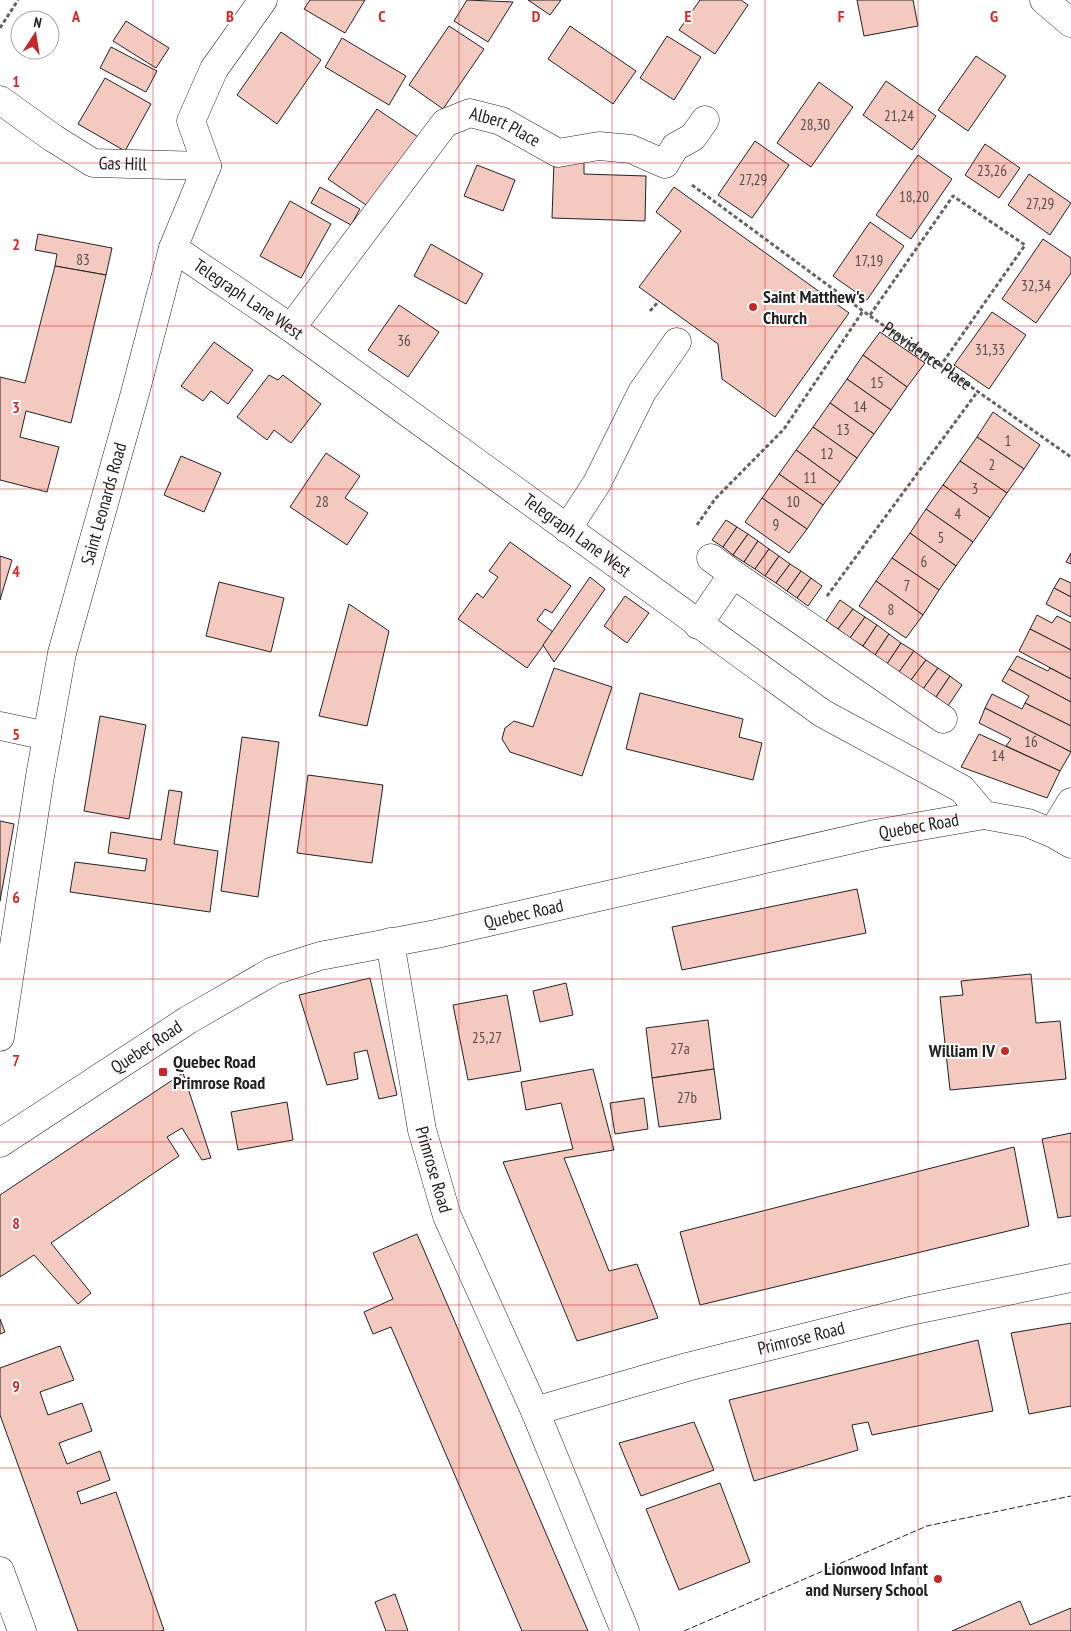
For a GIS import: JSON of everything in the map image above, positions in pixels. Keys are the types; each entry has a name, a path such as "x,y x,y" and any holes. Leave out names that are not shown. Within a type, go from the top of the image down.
{"street":[{"path":"206,166 191,121 214,69 263,0"},
{"path":"1044,0 1071,23"},
{"name":"Gas Hill","path":"0,100 53,138 93,163 206,166"},
{"name":"Albert Place","path":"291,328 446,122 470,113 501,121 558,153 607,146 631,149 665,164"},
{"path":"665,164 674,147 693,137 705,120"},
{"name":"Saint Leonards Road","path":"0,1037 62,653 135,393 173,248 206,166"},
{"name":"Telegraph Lane West","path":"173,248 291,328 698,625 822,713 962,789 984,815"},
{"path":"567,529 597,483 642,392 677,342"},
{"path":"711,558 943,719"},
{"path":"698,625 733,574"},
{"path":"0,726 48,736"},
{"name":"Quebec Road","path":"0,1141 188,1020 274,971 320,956 390,942 739,863 921,825 984,815 1028,823 1062,838 1071,802"},
{"name":"Primrose Road","path":"390,942 422,1130 447,1216 535,1411 625,1631"},
{"name":"Primrose Road","path":"535,1411 687,1367 901,1313 1071,1278"},
{"path":"0,1571 22,1631"}],"path":[{"path":"0,28 18,0"},
{"name":"Providence Place","path":"665,164 716,205 1071,457"},
{"path":"870,315 953,196 1025,245 942,365"},
{"path":"650,311 658,302"},
{"path":"694,528 715,499 784,430 863,311"},
{"path":"828,595 978,391"}],"building":[{"path":"310,0 365,0 345,33 304,9"},
{"path":"467,0 513,2 488,42 454,21"},
{"path":"528,0 561,0 550,15"},
{"path":"700,0 741,0 748,5 715,54 679,30"},
{"path":"857,0 913,0 918,26 864,36"},
{"path":"126,21 169,48 156,68 113,41"},
{"path":"449,26 484,49 443,109 409,85"},
{"path":"570,26 636,71 613,104 548,59"},
{"path":"281,32 321,60 277,124 237,95"},
{"path":"667,36 701,57 674,100 640,78"},
{"path":"342,38 406,76 389,105 325,67"},
{"path":"111,47 157,71 146,92 100,68"},
{"path":"976,56 1006,76 968,131 938,110"},
{"path":"105,78 151,104 125,151 78,124"},
{"path":"886,81 936,116 912,150 863,115"},
{"path":"819,82 853,107 811,167 777,143"},
{"path":"377,109 421,139 372,209 328,179"},
{"path":"755,141 789,165 752,218 718,195"},
{"path":"985,144 1020,168 999,198 965,175"},
{"path":"918,155 952,179 911,239 876,215"},
{"path":"554,161 584,162 584,174 646,176 645,221 552,218"},
{"path":"477,165 515,180 503,211 464,196"},
{"path":"1029,174 1071,203 1050,235 1008,205"},
{"path":"320,187 360,209 351,225 311,203"},
{"name":"Saint Matthew's Church","path":"674,187 849,313 775,417 722,379 718,344 639,287 681,231 656,212"},
{"path":"290,201 331,224 301,278 260,256"},
{"path":"870,222 904,246 867,300 833,276"},
{"path":"38,234 112,248 106,275 55,266 57,254 35,250"},
{"path":"1043,239 1071,258 1071,273 1036,323 1002,299"},
{"path":"431,244 483,274 466,304 414,276"},
{"path":"55,266 106,275 71,423 26,411 20,437 59,447 47,492 0,480 0,377 25,383"},
{"path":"399,305 439,332 408,377 368,350"},
{"path":"992,312 1026,335 989,389 954,365"},
{"path":"880,332 925,363 907,387 863,355"},
{"path":"214,342 253,370 228,404 211,391 203,401 181,386"},
{"path":"863,355 907,387 891,410 847,379"},
{"path":"269,375 278,380 283,375 321,404 291,443 274,430 267,440 237,417"},
{"path":"847,379 891,410 874,434 830,403"},
{"path":"830,403 874,434 857,458 813,427"},
{"path":"993,412 1040,445 1024,469 977,437"},
{"path":"813,427 857,458 840,482 796,450"},
{"path":"977,437 1024,469 1007,493 960,461"},
{"path":"796,450 840,482 823,505 779,474"},
{"path":"326,453 360,476 345,498 368,513 347,545 290,507"},
{"path":"181,456 221,473 204,512 164,495"},
{"path":"960,461 1007,493 990,518 943,485"},
{"path":"779,474 823,505 807,529 762,498"},
{"path":"943,485 990,518 973,542 926,509"},
{"path":"762,498 807,529 789,553 745,522"},
{"path":"926,509 973,542 956,566 910,533"},
{"path":"726,520 737,527 723,547 712,540"},
{"path":"737,527 748,534 733,555 723,547"},
{"path":"910,533 956,566 939,590 892,558"},
{"path":"748,534 758,541 744,562 733,555"},
{"path":"758,541 769,549 755,569 744,562"},
{"path":"510,542 571,586 552,613 545,609 537,620 553,632 527,668 458,619 477,593 483,598 498,577 489,571"},
{"path":"769,549 779,556 765,576 755,569"},
{"path":"1071,553 1071,564 1066,562"},
{"path":"0,556 12,560 0,600"},
{"path":"779,556 790,564 776,583 765,576"},
{"path":"892,558 939,590 923,615 876,581"},
{"path":"790,564 801,571 787,591 776,583"},
{"path":"801,571 811,578 797,598 787,591"},
{"path":"590,577 605,589 554,662 543,645"},
{"path":"811,578 822,586 808,606 797,598"},
{"path":"1060,578 1071,583 1071,597 1054,588"},
{"path":"876,581 923,615 906,638 859,606"},
{"path":"219,582 284,598 271,652 206,636"},
{"path":"1054,588 1071,597 1071,617 1046,604"},
{"path":"625,596 649,613 627,643 604,626"},
{"path":"840,600 853,609 838,629 826,621"},
{"path":"349,604 389,631 367,726 319,716"},
{"path":"853,609 865,617 850,638 838,629"},
{"path":"1037,615 1052,623 1057,616 1071,623 1071,650 1030,629"},
{"path":"865,617 877,625 863,646 850,638"},
{"path":"877,625 889,634 875,655 863,646"},
{"path":"1030,629 1071,650 1071,679 1019,651"},
{"path":"889,634 901,643 887,664 875,655"},
{"path":"901,643 914,651 899,672 887,664"},
{"path":"914,651 926,660 911,680 899,672"},
{"path":"1017,656 1048,671 1050,668 1071,679 1071,702 1009,669"},
{"path":"926,660 938,668 923,689 911,680"},
{"path":"554,668 612,687 582,776 510,752 502,739 505,728 514,721 533,727"},
{"path":"938,668 950,676 936,697 923,689"},
{"path":"1009,669 1071,702 1071,726 1025,703 1029,696 1002,681"},
{"path":"950,676 962,685 948,706 936,697"},
{"path":"640,693 743,719 739,737 762,743 753,780 626,749"},
{"path":"992,694 1022,709 1025,703 1071,726 1071,752 985,708"},
{"path":"985,708 1071,752 1060,771 1006,746 1011,739 979,723"},
{"path":"100,716 146,725 129,819 84,811"},
{"path":"979,734 1060,771 1047,798 961,767"},
{"path":"242,737 279,742 258,897 221,891"},
{"path":"308,775 383,785 372,863 297,853"},
{"path":"169,790 182,792 174,844 218,851 210,912 70,892 75,862 145,871 147,859 108,853 111,832 161,840"},
{"path":"0,821 14,824 0,901"},
{"path":"857,889 866,933 682,970 672,927"},
{"name":"William IV","path":"1031,974 1036,1023 1060,1021 1066,1079 950,1090 940,997 963,995 961,981"},
{"path":"370,978 397,1095 379,1099 367,1050 354,1053 358,1079 327,1085 299,995"},
{"path":"566,983 573,1015 540,1022 533,991"},
{"path":"507,995 521,1071 468,1080 453,1005"},
{"path":"708,1020 714,1069 652,1078 646,1028"},
{"path":"593,1069 614,1150 564,1158 609,1271 637,1264 658,1318 577,1341 503,1162 573,1149 561,1103 526,1110 521,1082"},
{"path":"714,1069 721,1119 659,1127 652,1078"},
{"path":"183,1073 211,1158 202,1160 182,1128 167,1137 179,1156 51,1243 91,1293 78,1304 34,1255 0,1277 0,1195"},
{"path":"644,1098 648,1129 615,1134 610,1103"},
{"path":"287,1102 293,1140 238,1150 231,1112"},
{"path":"1071,1133 1071,1216 1058,1218 1042,1139"},
{"path":"1014,1147 1029,1226 700,1305 680,1232"},
{"path":"417,1234 588,1631 522,1631 391,1327 373,1334 364,1312 393,1299 373,1253"},
{"path":"0,1319 5,1332 0,1334"},
{"path":"1071,1323 1071,1406 1029,1414 1011,1333"},
{"path":"978,1340 993,1411 872,1435 868,1422 852,1425 858,1450 754,1481 729,1400"},
{"path":"60,1346 74,1380 40,1392 48,1415 82,1403 92,1431 59,1443 67,1464 100,1451 110,1480 77,1492 81,1504 116,1492 164,1630 78,1631 0,1415 0,1368"},
{"path":"694,1422 714,1470 641,1496 619,1443"},
{"path":"720,1483 750,1562 679,1590 646,1509"},
{"path":"395,1594 408,1631 386,1631 375,1602"},
{"path":"1020,1601 1030,1625 1071,1608 1071,1631 952,1631"}],"fence":[{"path":"684,1631 927,1526 1071,1496"}],"place":[{"name":"Saint Matthew's Church","path":"753,307"},
{"name":"William IV","path":"1005,1051"},
{"name":"Quebec Road Primrose Road","path":"163,1072"},
{"name":"Lionwood Infant and Nursery School","path":"938,1579"}]}
